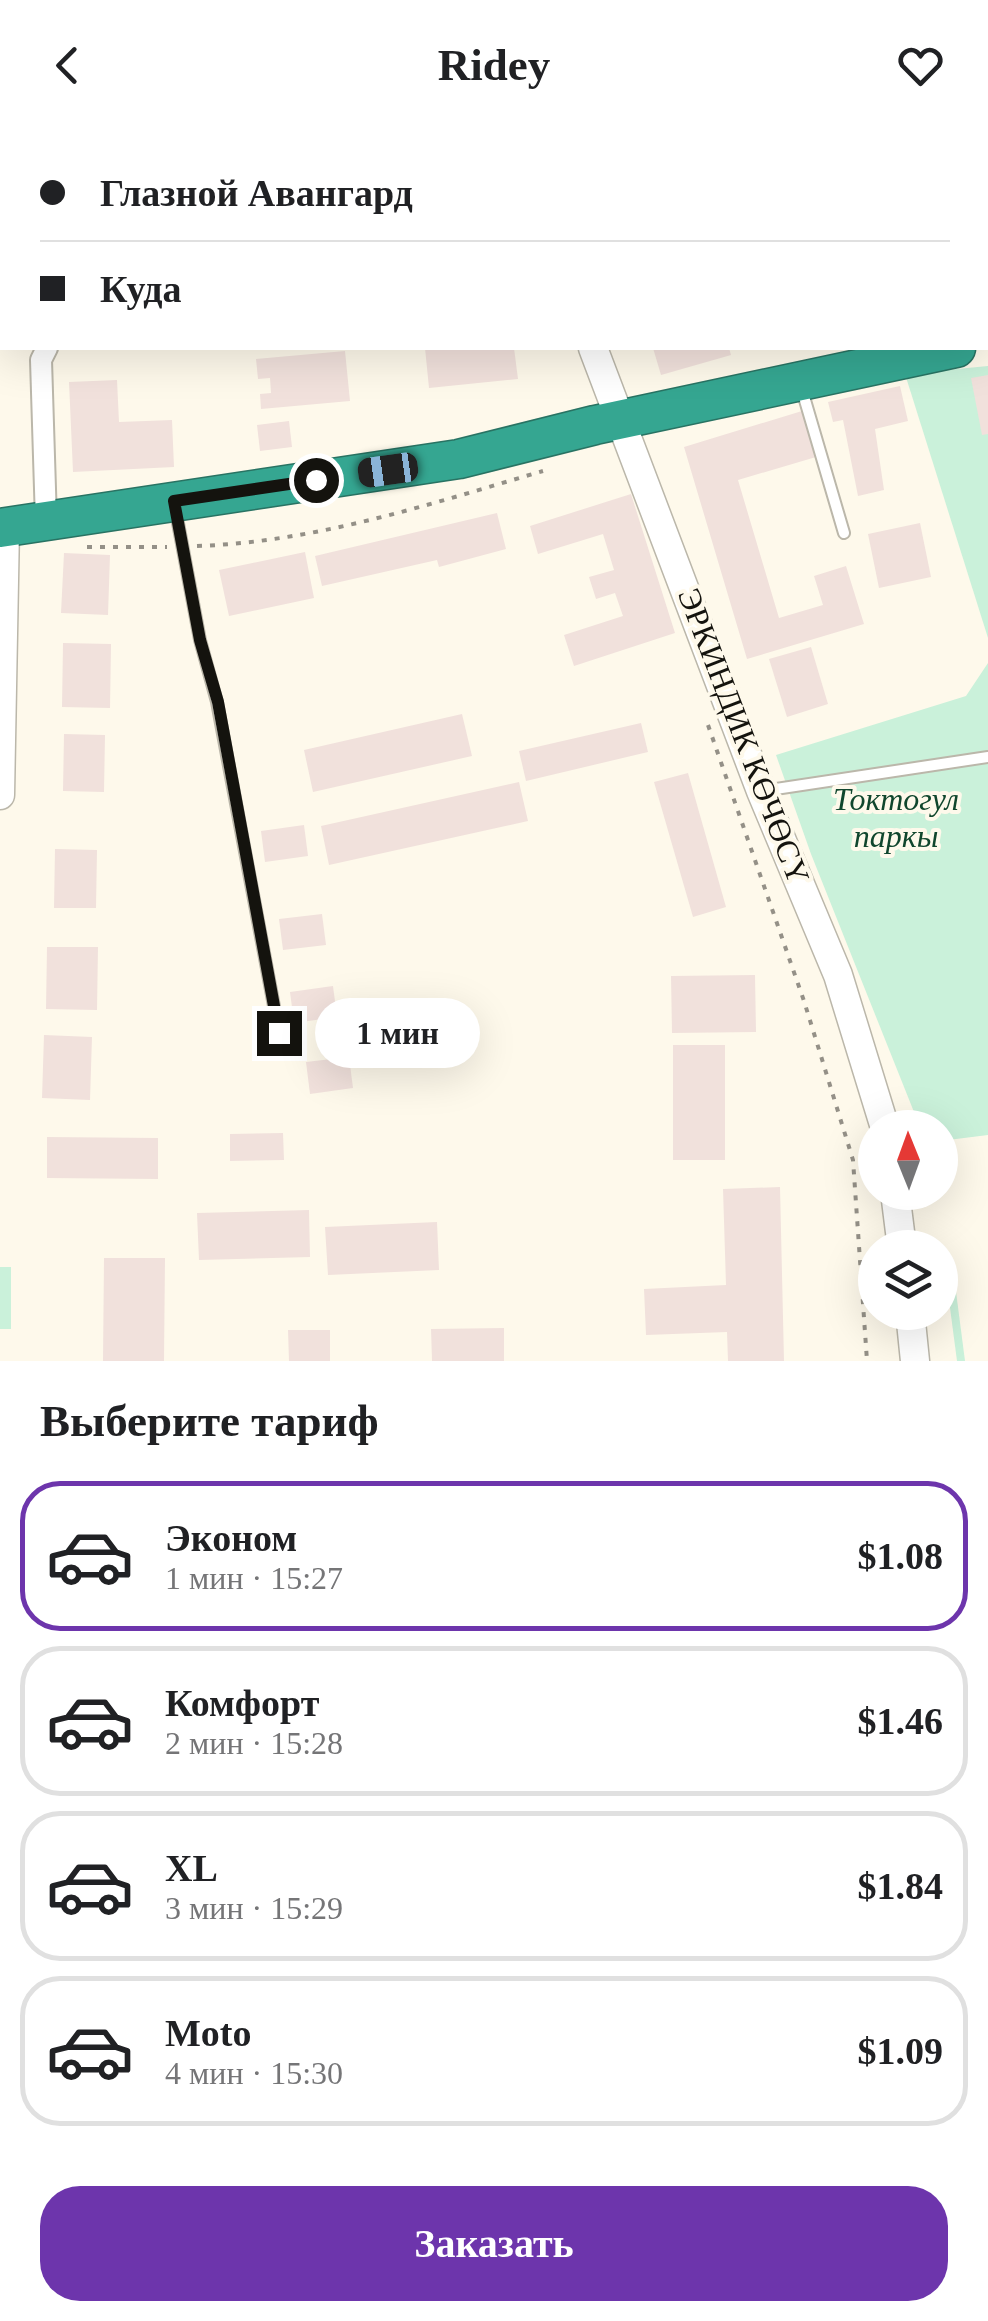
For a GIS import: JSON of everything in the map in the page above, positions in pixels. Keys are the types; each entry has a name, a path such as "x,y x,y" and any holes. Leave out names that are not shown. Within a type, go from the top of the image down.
{"highway":[{"path":"2,527 59,534 174,501 459,459 622,419 946,350"}],"main road":[{"name":"ЭРКИНДИК КӨЧӨСҮ","path":"595,350 761,791 838,975 879,1110"},
{"path":"0,795 2,527"},
{"path":"912,1330 915,1361"}],"street":[{"path":"46,350 41,360 59,534"}],"lane":[{"path":"800,380 844,533"},
{"path":"174,501 200,640 218,702 279,1033"},
{"path":"761,791 988,757"}],"path":[{"path":"59,534 182,546 252,544 396,514 544,470"},
{"path":"708,726 804,1001 853,1160 867,1361"}],"green space":[{"path":"988,366 988,638 905,374"},
{"name":"Токтогул паркы","path":"988,663 988,1135 958,1139 958,1110 913,1110 811,854 776,755 966,696"},
{"path":"0,1267 11,1267 11,1329 0,1329"},
{"path":"958,1307 965,1361 957,1361 953,1330 958,1330"}],"building":[{"path":"425,350 514,350 518,379 429,388"},
{"path":"654,350 730,350 731,355 661,375"},
{"path":"345,351 350,401 261,409 260,394 271,393 270,378 258,379 256,359"},
{"path":"988,375 988,434 982,435 971,378"},
{"path":"117,380 119,422 172,420 174,467 73,472 69,382"},
{"path":"900,386 908,421 875,429 884,490 858,496 843,420 833,422 828,402"},
{"path":"802,411 816,457 738,480 779,618 823,605 814,576 846,566 864,624 747,659 684,447"},
{"path":"289,421 292,447 260,451 257,425"},
{"path":"631,494 675,633 574,666 564,635 623,616 615,593 596,599 589,577 614,570 603,534 538,554 530,526"},
{"path":"497,513 506,549 439,567 437,560 322,586 315,556"},
{"path":"920,523 931,577 879,588 868,534"},
{"path":"305,552 314,598 229,616 219,570"},
{"path":"64,553 110,555 108,615 61,613"},
{"path":"63,643 111,644 110,708 62,707"},
{"path":"811,647 828,704 787,717 769,659"},
{"path":"462,714 472,756 313,792 304,750"},
{"path":"641,723 648,752 526,781 519,751"},
{"path":"64,734 105,735 104,792 63,791"},
{"path":"688,773 726,907 693,917 654,782"},
{"path":"519,782 528,821 329,865 321,826"},
{"path":"304,825 308,856 265,862 261,831"},
{"path":"55,849 97,850 96,908 54,908"},
{"path":"322,914 326,945 283,950 279,919"},
{"path":"47,947 98,947 97,1010 46,1009"},
{"path":"755,975 756,1032 672,1033 671,976"},
{"path":"333,986 337,1017 294,1023 290,992"},
{"path":"44,1035 92,1037 90,1100 42,1098"},
{"path":"673,1045 725,1045 725,1160 673,1160"},
{"path":"349,1057 353,1088 310,1094 306,1062"},
{"path":"283,1133 284,1160 230,1161 230,1134"},
{"path":"47,1137 158,1138 158,1179 47,1178"},
{"path":"780,1187 784,1361 728,1361 727,1332 646,1335 644,1289 726,1285 723,1189"},
{"path":"309,1210 310,1257 199,1260 197,1213"},
{"path":"437,1222 439,1270 328,1275 325,1227"},
{"path":"104,1258 165,1258 164,1361 103,1361"},
{"path":"504,1328 504,1361 432,1361 431,1329"},
{"path":"288,1330 330,1330 330,1361 289,1361"}],"route":[{"path":"279,1033 218,702 200,640 174,501 316,480"}]}
